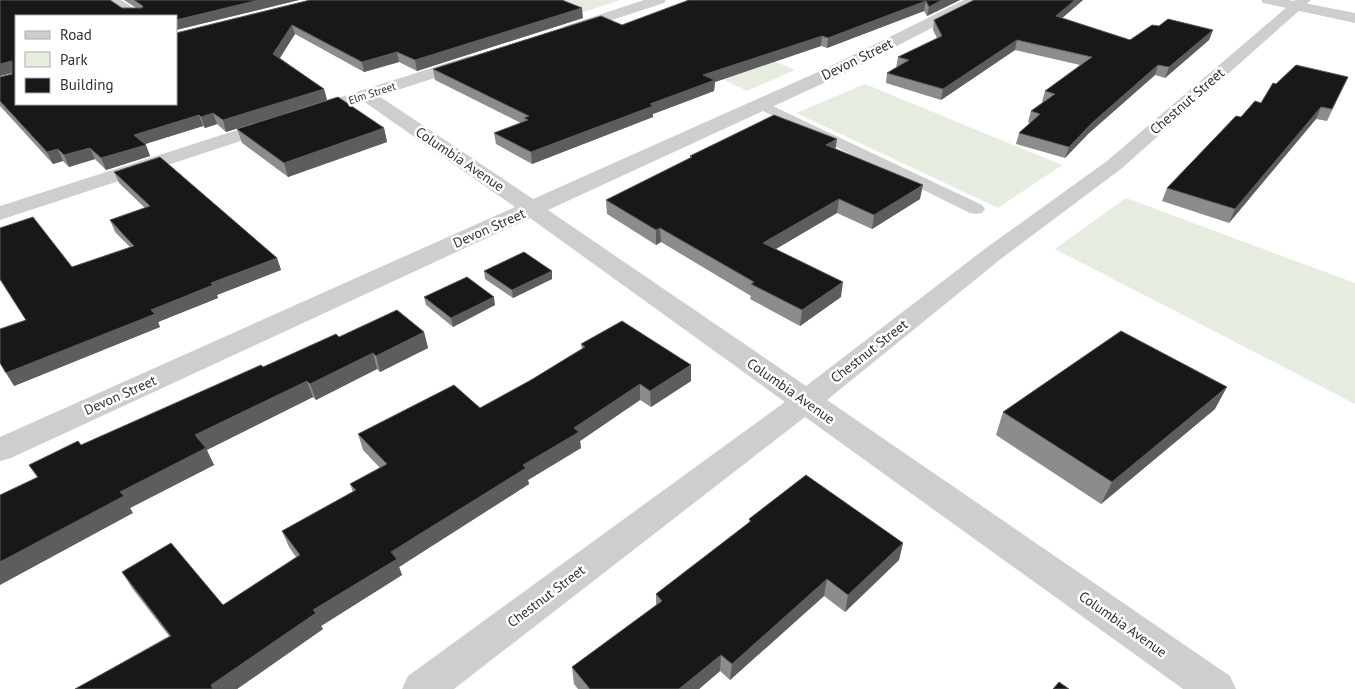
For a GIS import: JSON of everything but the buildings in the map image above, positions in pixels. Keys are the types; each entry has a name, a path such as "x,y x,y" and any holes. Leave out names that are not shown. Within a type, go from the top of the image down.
{"street":[{"path":"111,0 134,15"},
{"path":"550,35 659,0"},
{"name":"Devon Street","path":"0,450 833,72 975,0"},
{"path":"1268,0 1301,3 1355,18"},
{"name":"Chestnut Street","path":"422,689 806,402 994,253 1114,165 1301,3"},
{"name":"Elm Street","path":"0,213 486,56"},
{"name":"Columbia Avenue","path":"366,95 532,209 1216,689"}],"lane":[{"path":"760,104 976,209"}],"green space":[{"path":"559,0 621,0 584,12"},
{"path":"663,14 795,70 747,91 616,28"},
{"path":"865,84 1062,165 998,208 796,113"},
{"path":"1126,198 1355,283 1355,404 1055,249"}]}
